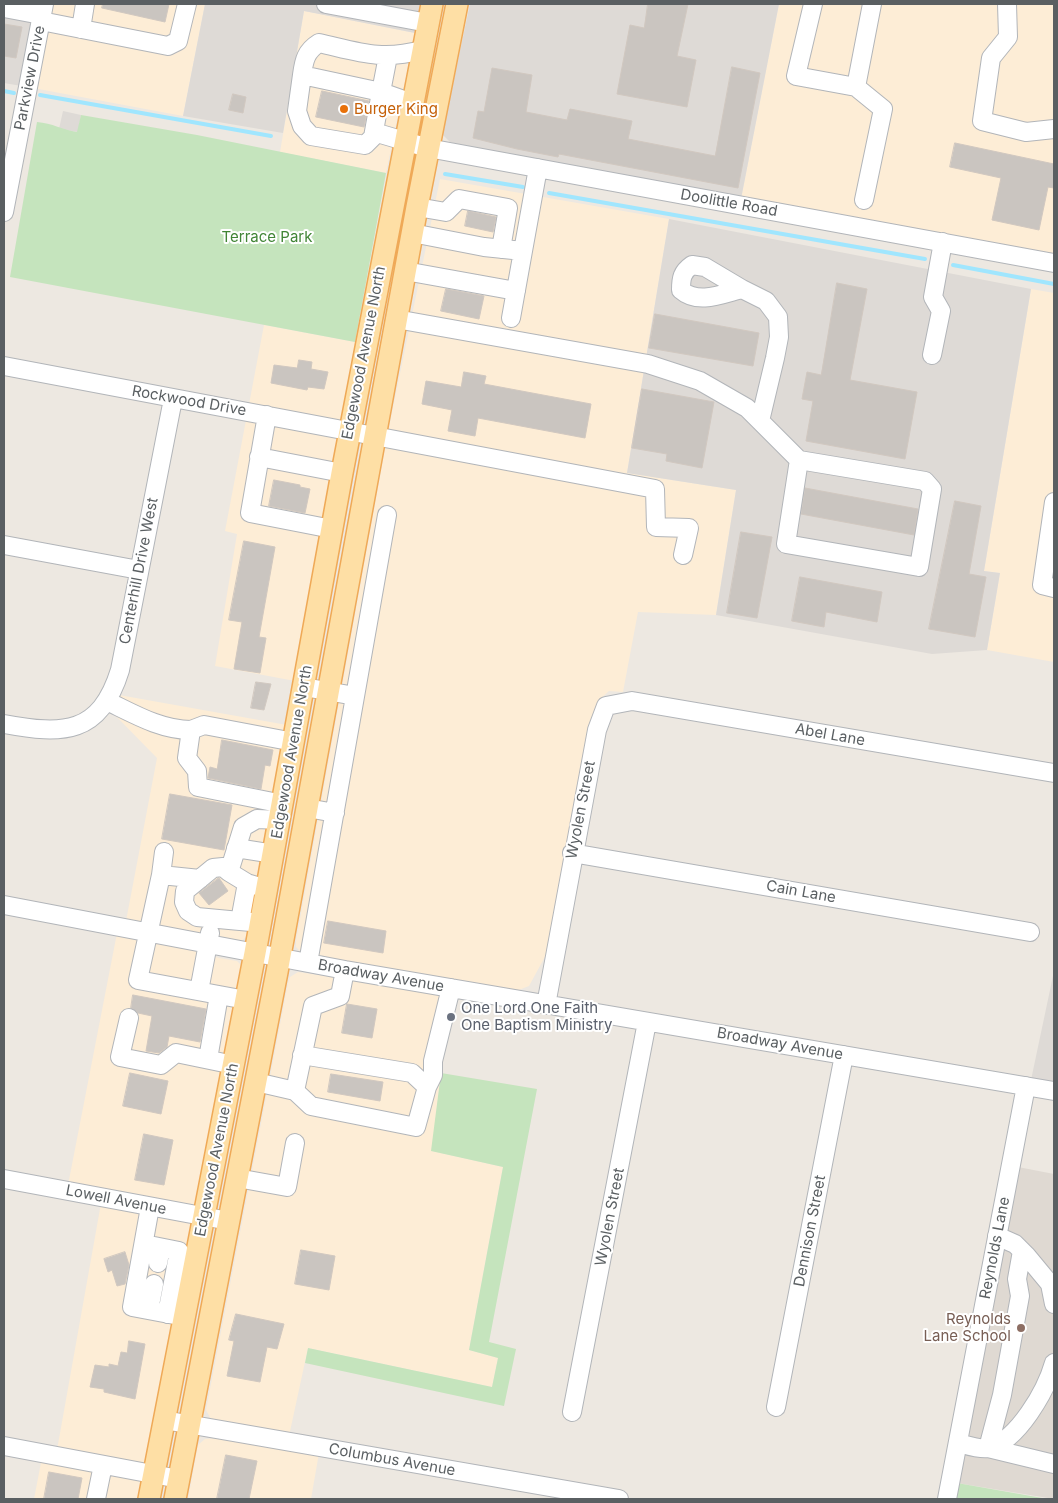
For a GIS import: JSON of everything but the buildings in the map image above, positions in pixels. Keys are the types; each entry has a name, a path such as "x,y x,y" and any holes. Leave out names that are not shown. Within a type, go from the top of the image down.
{"main road":[{"name":"Edgewood Avenue North","path":"177,1489 280,958 396,319 457,4"},
{"name":"Edgewood Avenue North","path":"149,1499 164,1420 176,1316 188,1253 204,1217 234,1065 350,430 430,14"}],"street":[{"path":"81,29 85,4"},
{"path":"10,7 42,13 81,29 168,46 178,42 187,4"},
{"path":"326,4 430,14"},
{"path":"813,4 796,76 856,87 883,108 864,200"},
{"path":"856,87 872,4"},
{"path":"1007,4 1008,37 991,58 982,121 1026,132 1054,129"},
{"name":"Parkview Drive","path":"4,212 6,188 42,13"},
{"path":"388,56 374,132 366,145 311,136 302,126 297,111 304,60 310,49 319,43 388,56 422,50"},
{"path":"302,75 381,92 412,103"},
{"name":"Doolittle Road","path":"374,132 405,139 428,148 1054,263"},
{"path":"511,318 538,168"},
{"path":"441,238 446,212 459,199 508,208 501,248"},
{"path":"417,207 446,212"},
{"path":"412,233 524,251"},
{"path":"932,355 941,311 933,297 943,242"},
{"path":"405,271 516,290"},
{"path":"742,289 766,301 778,317 779,336 760,421"},
{"path":"396,319 648,364 700,381 747,408 799,460 925,481 932,489 919,567 786,544 799,460"},
{"name":"Rockwood Drive","path":"4,366 655,489 656,527 689,528 683,556"},
{"name":"Centerhill Drive West","path":"4,724 50,731 75,727 90,719 107,701 114,689 120,670 174,399"},
{"path":"267,415 250,513 332,529"},
{"path":"259,457 342,473"},
{"path":"1054,502 1042,585 1054,588"},
{"path":"308,963 387,515"},
{"path":"4,545 139,570"},
{"path":"350,578 376,582"},
{"path":"304,687 356,696"},
{"path":"107,701 175,730 191,730 204,725 294,742"},
{"name":"Abel Lane","path":"606,706 632,701 1054,773"},
{"name":"Wyolen Street","path":"546,1005 572,853 597,730 606,706"},
{"path":"191,730 187,758 197,771 198,787 281,812"},
{"path":"307,808 335,813"},
{"path":"261,923 197,917 188,911 184,902 185,891 214,873 236,848 243,828 257,819 281,812"},
{"path":"236,848 274,854"},
{"path":"164,852 161,875 138,980 246,1000"},
{"name":"Cain Lane","path":"572,853 1030,932"},
{"path":"214,873 243,902"},
{"path":"161,875 214,873 267,889"},
{"path":"240,920 246,883"},
{"name":"Broadway Avenue","path":"4,905 345,970 1054,1091"},
{"path":"199,991 212,919"},
{"path":"295,1091 313,1006 340,996 345,970"},
{"path":"256,1082 295,1091 311,1106 416,1127 426,1088 434,1076 433,1061 451,988"},
{"path":"208,1059 219,995"},
{"path":"129,1018 120,1057 160,1065 176,1053 234,1065"},
{"name":"Wyolen Street","path":"572,1412 647,1022"},
{"path":"302,1055 412,1074 426,1088"},
{"name":"Dennison Street","path":"776,1407 844,1055"},
{"path":"412,1074 433,1061"},
{"name":"Reynolds Lane","path":"948,1499 1026,1086"},
{"path":"237,1178 287,1187 295,1142"},
{"name":"Lowell Avenue","path":"4,1179 229,1221"},
{"path":"150,1207 154,1252 132,1307 176,1316"},
{"path":"997,1236 1015,1244 1050,1284 1054,1304"},
{"path":"988,1448 1002,1395 1020,1296 1017,1279 1022,1251"},
{"path":"154,1252 188,1253"},
{"path":"149,1310 154,1284"},
{"path":"988,1448 1011,1437 1038,1400 1054,1363"},
{"name":"Columbus Avenue","path":"164,1420 620,1499"},
{"path":"958,1443 988,1448 1054,1464"},
{"path":"4,1446 153,1475 177,1489"},
{"path":"96,1499 103,1465"}],"shaded area":[{"path":"4,4 50,4 33,88 4,83"},
{"path":"50,4 205,4 183,116 33,88"},
{"path":"205,4 421,4 415,33 304,11 283,133 183,116"},
{"path":"470,4 779,4 741,199 492,154 450,142 443,135 443,130"},
{"path":"779,4 1054,4 1054,256 741,199"},
{"path":"304,11 415,33 386,173 280,152"},
{"path":"63,111 81,115 78,132 59,129"},
{"path":"440,179 669,219 627,473 736,490 716,615 638,612 623,692 609,691 599,700 592,721 547,953 529,986 516,991 302,953 296,947 388,432"},
{"path":"669,219 1031,289 984,571 1000,573 987,650 932,654 716,615 736,490 627,473"},
{"path":"1031,289 1054,293 1054,662 987,650 1000,573 984,571"},
{"path":"264,325 355,342 295,681 215,666 237,534 225,531"},
{"path":"119,695 287,725 249,933 242,941 126,921 157,758 109,709"},
{"path":"117,933 188,948 219,958 237,961 241,965 242,972 139,1499 34,1499 44,1447 57,1450 103,1192 68,1185"},
{"path":"1054,971 1054,1084 1031,1080"},
{"path":"298,972 455,995 441,1073 432,1151 503,1167 469,1350 498,1358 492,1387 308,1348 289,1436 212,1421 206,1410 288,983 290,977"},
{"name":"Reynolds Lane School","path":"1018,1167 1054,1174 1054,1499 957,1483"},
{"path":"219,1438 319,1453 311,1499 188,1499 198,1445 205,1439"}],"green space":[{"name":"Terrace Park","path":"81,115 197,135 386,173 355,342 10,277 37,122 77,132"},
{"path":"441,1073 537,1089 489,1342 516,1349 504,1406 305,1363 308,1348 492,1387 498,1358 469,1350 503,1167 431,1151"},
{"path":"957,1483 1048,1499 954,1499"}],"waterway":[{"path":"4,91 14,93"},
{"path":"40,95 271,136"},
{"path":"445,174 523,187"},
{"path":"549,193 925,259"},
{"path":"953,265 1054,284"}],"place":[{"name":"Burger King","path":"344,109"},
{"name":"One Lord One Faith One Baptism Ministry","path":"451,1017"},
{"name":"Reynolds Lane School","path":"1021,1328"}]}
